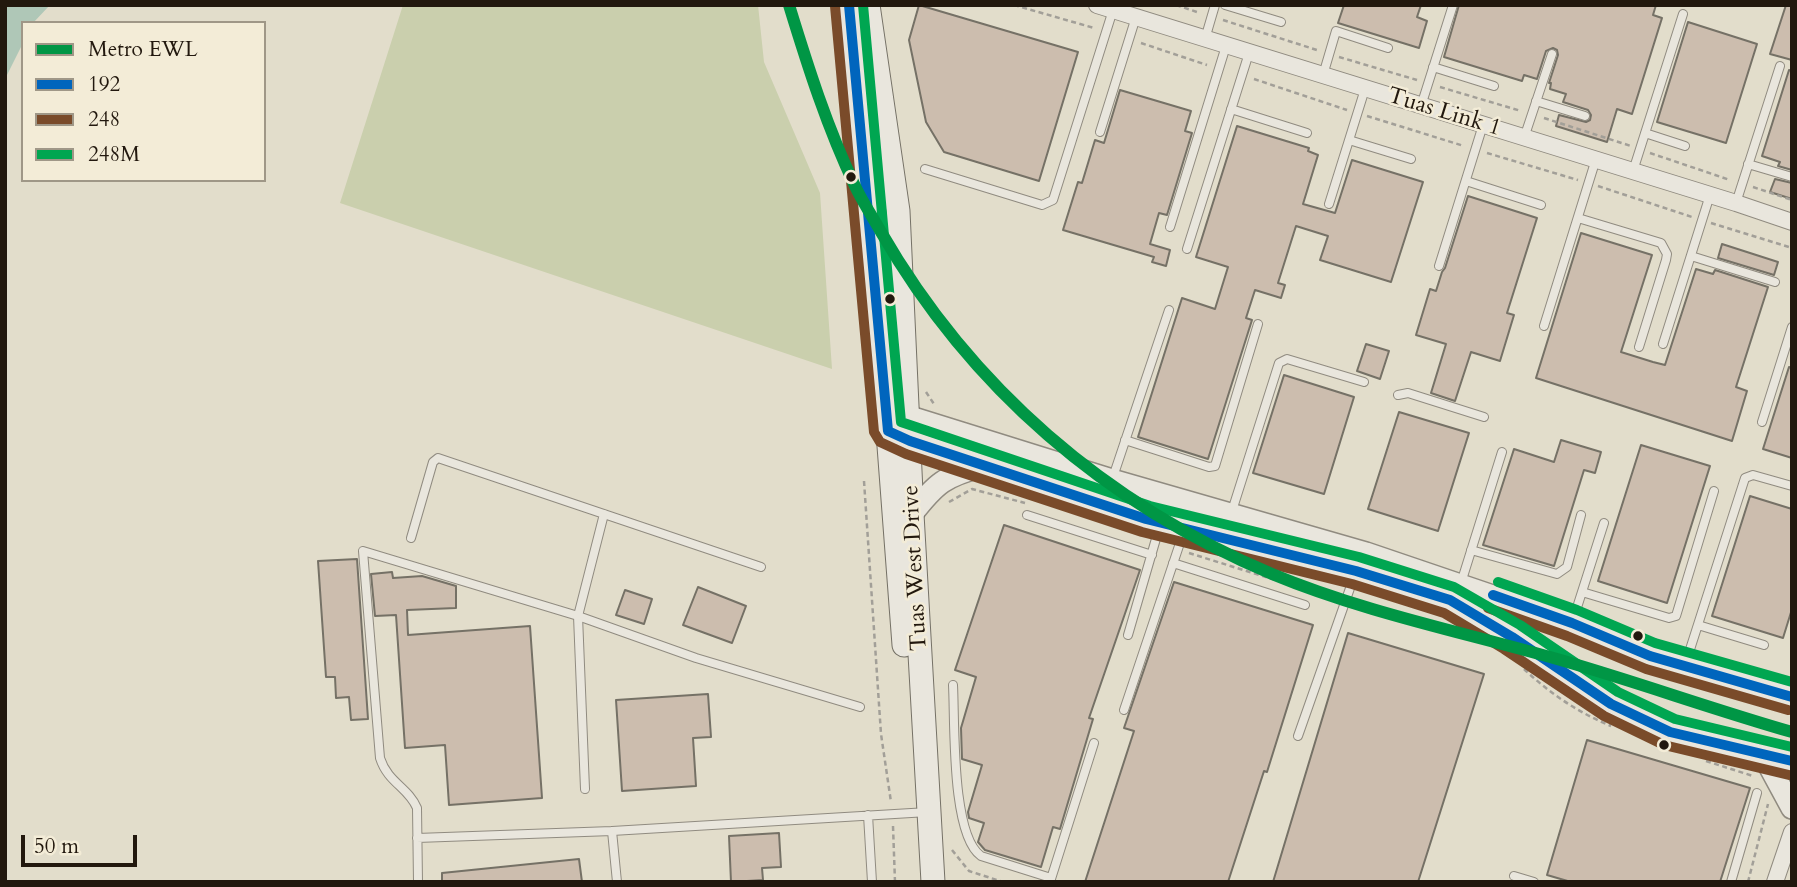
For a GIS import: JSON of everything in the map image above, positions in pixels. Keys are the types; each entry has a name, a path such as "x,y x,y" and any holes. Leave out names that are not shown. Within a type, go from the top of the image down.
{"main road":[{"name":"Tuas West Drive","path":"849,5 887,420 912,813 924,881"},
{"name":"Tuas West Drive","path":"868,5 898,211 912,514 912,813"}],"street":[{"name":"Tuas Link 1","path":"1097,5 1792,222"},
{"path":"887,420 909,416 1112,480 1366,553 1461,583 1572,623 1650,656 1788,694"},
{"path":"887,420 910,441 984,466 1161,522 1356,571 1450,600 1512,637 1611,704 1670,733 1792,761"},
{"path":"912,514 940,482 956,473 984,466"},
{"path":"1757,754 1766,760 1792,808"},
{"path":"1775,882 1792,831"}],"lane":[{"path":"1205,39 1215,5"},
{"path":"1225,5 1282,22"},
{"path":"1421,106 1452,5"},
{"path":"925,169 1042,205 1053,200 1113,10"},
{"path":"1633,171 1683,14"},
{"path":"1100,132 1136,17"},
{"path":"1322,75 1336,32 1388,48"},
{"path":"1170,227 1226,46"},
{"path":"1187,249 1249,53"},
{"path":"1524,138 1552,54"},
{"path":"1736,203 1780,66"},
{"path":"1433,67 1494,86"},
{"path":"1329,204 1365,89"},
{"path":"1536,101 1585,116"},
{"path":"1231,110 1307,133"},
{"path":"1439,266 1483,125"},
{"path":"1645,133 1685,146"},
{"path":"1349,140 1411,159"},
{"path":"1544,326 1596,159"},
{"path":"1748,164 1792,177"},
{"path":"1466,181 1541,205"},
{"path":"1663,344 1710,195"},
{"path":"1578,218 1661,243 1665,247 1666,260 1639,347"},
{"path":"1691,256 1775,282"},
{"path":"1112,480 1169,310"},
{"path":"1125,440 1209,467 1215,466 1258,324"},
{"path":"1762,422 1792,327"},
{"path":"1231,514 1281,360 1287,359 1364,382"},
{"path":"1398,395 1408,393 1483,417"},
{"path":"1461,583 1502,452"},
{"path":"411,538 433,462 438,458 761,567"},
{"path":"1685,666 1745,478 1753,475 1792,486"},
{"path":"1582,592 1669,618 1676,616 1714,491"},
{"path":"585,789 578,616 604,514"},
{"path":"1471,550 1557,574 1566,567 1581,514"},
{"path":"1027,515 1152,555"},
{"path":"1128,635 1161,522"},
{"path":"1572,623 1604,523"},
{"path":"1124,710 1185,528"},
{"path":"418,882 417,808 415,802 383,770 380,758 363,551 578,616 696,658 860,707"},
{"path":"1174,563 1305,605"},
{"path":"1298,736 1356,571"},
{"path":"1698,625 1764,645"},
{"path":"953,685 960,814 973,849 981,856 1050,880 1094,743"},
{"path":"1731,882 1757,793"},
{"path":"417,838 612,831 912,813"},
{"path":"868,815 872,882"},
{"path":"612,831 617,882"},
{"path":"1514,876 1534,882"}],"path":[{"path":"1014,5 1106,32"},
{"path":"1176,5 1532,114 1792,200"},
{"path":"1129,39 1219,69"},
{"path":"1242,75 1792,248"},
{"path":"924,390 935,405"},
{"path":"864,481 880,721 912,813 895,882"},
{"path":"947,503 972,489 1025,503"},
{"path":"1178,549 1493,646"},
{"path":"1521,666 1546,689 1595,720 1619,729"},
{"path":"1703,760 1763,781"},
{"path":"1748,882 1769,798"},
{"path":"946,842 969,872 1003,882"}],"shaded area":[{"path":"5,5 50,5 35,21 21,21 21,47 5,79"},
{"path":"403,5 758,5 764,62 820,193 832,369 340,203"}],"building":[{"path":"919,5 1078,52 1039,181 944,152 926,122 909,40"},
{"path":"1344,5 1421,5 1417,17 1427,21 1419,48 1338,23"},
{"path":"1459,5 1656,5 1653,15 1662,18 1632,114 1617,109 1607,142 1556,126 1559,115 1586,122 1591,115 1588,110 1563,102 1566,94 1550,89 1549,83 1558,55 1553,48 1546,51 1537,79 1524,75 1522,81 1444,57"},
{"path":"1786,5 1792,5 1792,60 1770,54"},
{"path":"1688,22 1757,44 1726,143 1657,122"},
{"path":"1789,70 1792,71 1792,170 1778,166 1780,162 1762,156"},
{"path":"1120,90 1191,111 1185,131 1192,133 1167,215 1159,213 1150,244 1170,250 1166,266 1152,262 1154,257 1063,230 1078,182 1082,183 1095,140 1104,143"},
{"path":"1237,126 1309,148 1308,151 1318,155 1303,204 1335,213 1352,160 1423,182 1391,282 1320,260 1328,236 1296,226 1278,283 1285,285 1281,298 1255,290 1246,318 1252,320 1208,459 1138,437 1182,298 1215,309 1228,267 1196,257"},
{"path":"1775,179 1792,183 1792,199 1770,192"},
{"path":"1468,196 1537,218 1507,313 1514,315 1500,361 1471,352 1455,401 1431,393 1446,344 1416,335 1430,289 1436,291 1445,268"},
{"path":"1581,233 1652,255 1621,352 1653,362 1665,365 1696,269 1713,274 1715,270 1768,287 1736,387 1747,391 1732,441 1536,378"},
{"path":"1722,244 1778,262 1774,275 1718,258"},
{"path":"1366,344 1389,351 1380,379 1357,371"},
{"path":"1789,367 1792,368 1792,458 1763,449"},
{"path":"1284,375 1354,397 1324,494 1253,473"},
{"path":"1399,412 1469,433 1438,531 1368,509"},
{"path":"1561,440 1601,452 1595,473 1584,470 1554,566 1483,545 1514,449 1554,462"},
{"path":"1641,445 1710,466 1667,603 1598,581"},
{"path":"1750,496 1792,509 1792,609 1783,638 1712,616"},
{"path":"1004,525 1140,570 1089,718 1093,719 1060,829 1053,827 1041,867 985,850 978,842 984,823 969,818 968,812 982,765 962,759 961,728 976,677 955,670"},
{"path":"357,559 368,719 351,720 349,697 336,698 335,677 326,677 318,561"},
{"path":"392,572 393,578 422,576 456,586 456,608 407,610 408,635 530,626 542,798 449,805 445,745 405,748 396,615 375,616 371,574"},
{"path":"1174,582 1313,625 1267,772 1264,771 1228,882 1085,882 1134,731 1124,728"},
{"path":"698,587 746,606 732,643 683,625"},
{"path":"625,590 652,599 644,624 616,615"},
{"path":"1348,633 1484,674 1418,882 1273,882"},
{"path":"708,694 711,737 693,738 696,786 622,791 616,700"},
{"path":"1587,740 1750,788 1720,882 1571,882 1547,875"},
{"path":"779,833 781,867 762,868 763,880 731,882 729,836"},
{"path":"579,859 582,882 442,882 442,873"}],"metro line":[{"name":"EWL","path":"789,5 819,97 845,164 864,203 917,289 957,341 1000,390 1048,435 1099,476 1154,513 1211,546 1308,588 1380,611 1592,669 1792,732"}],"transit line":[{"name":"192","path":"849,5 888,431 910,441 1146,519 1356,571 1450,600 1512,637 1611,704 1670,732 1792,761"},
{"name":"248M","path":"863,5 901,422 1150,506 1359,557 1454,587 1520,625 1618,692 1675,719 1792,747"},
{"name":"248","path":"835,6 874,432 880,442 906,454 1142,532 1352,584 1444,613 1504,649 1604,716 1664,745 1789,775"},
{"name":"248M","path":"1498,582 1577,610 1655,643 1792,682"},
{"name":"192","path":"1493,595 1572,623 1650,656 1792,697"},
{"name":"248","path":"1488,608 1567,636 1646,669 1788,710"}]}
